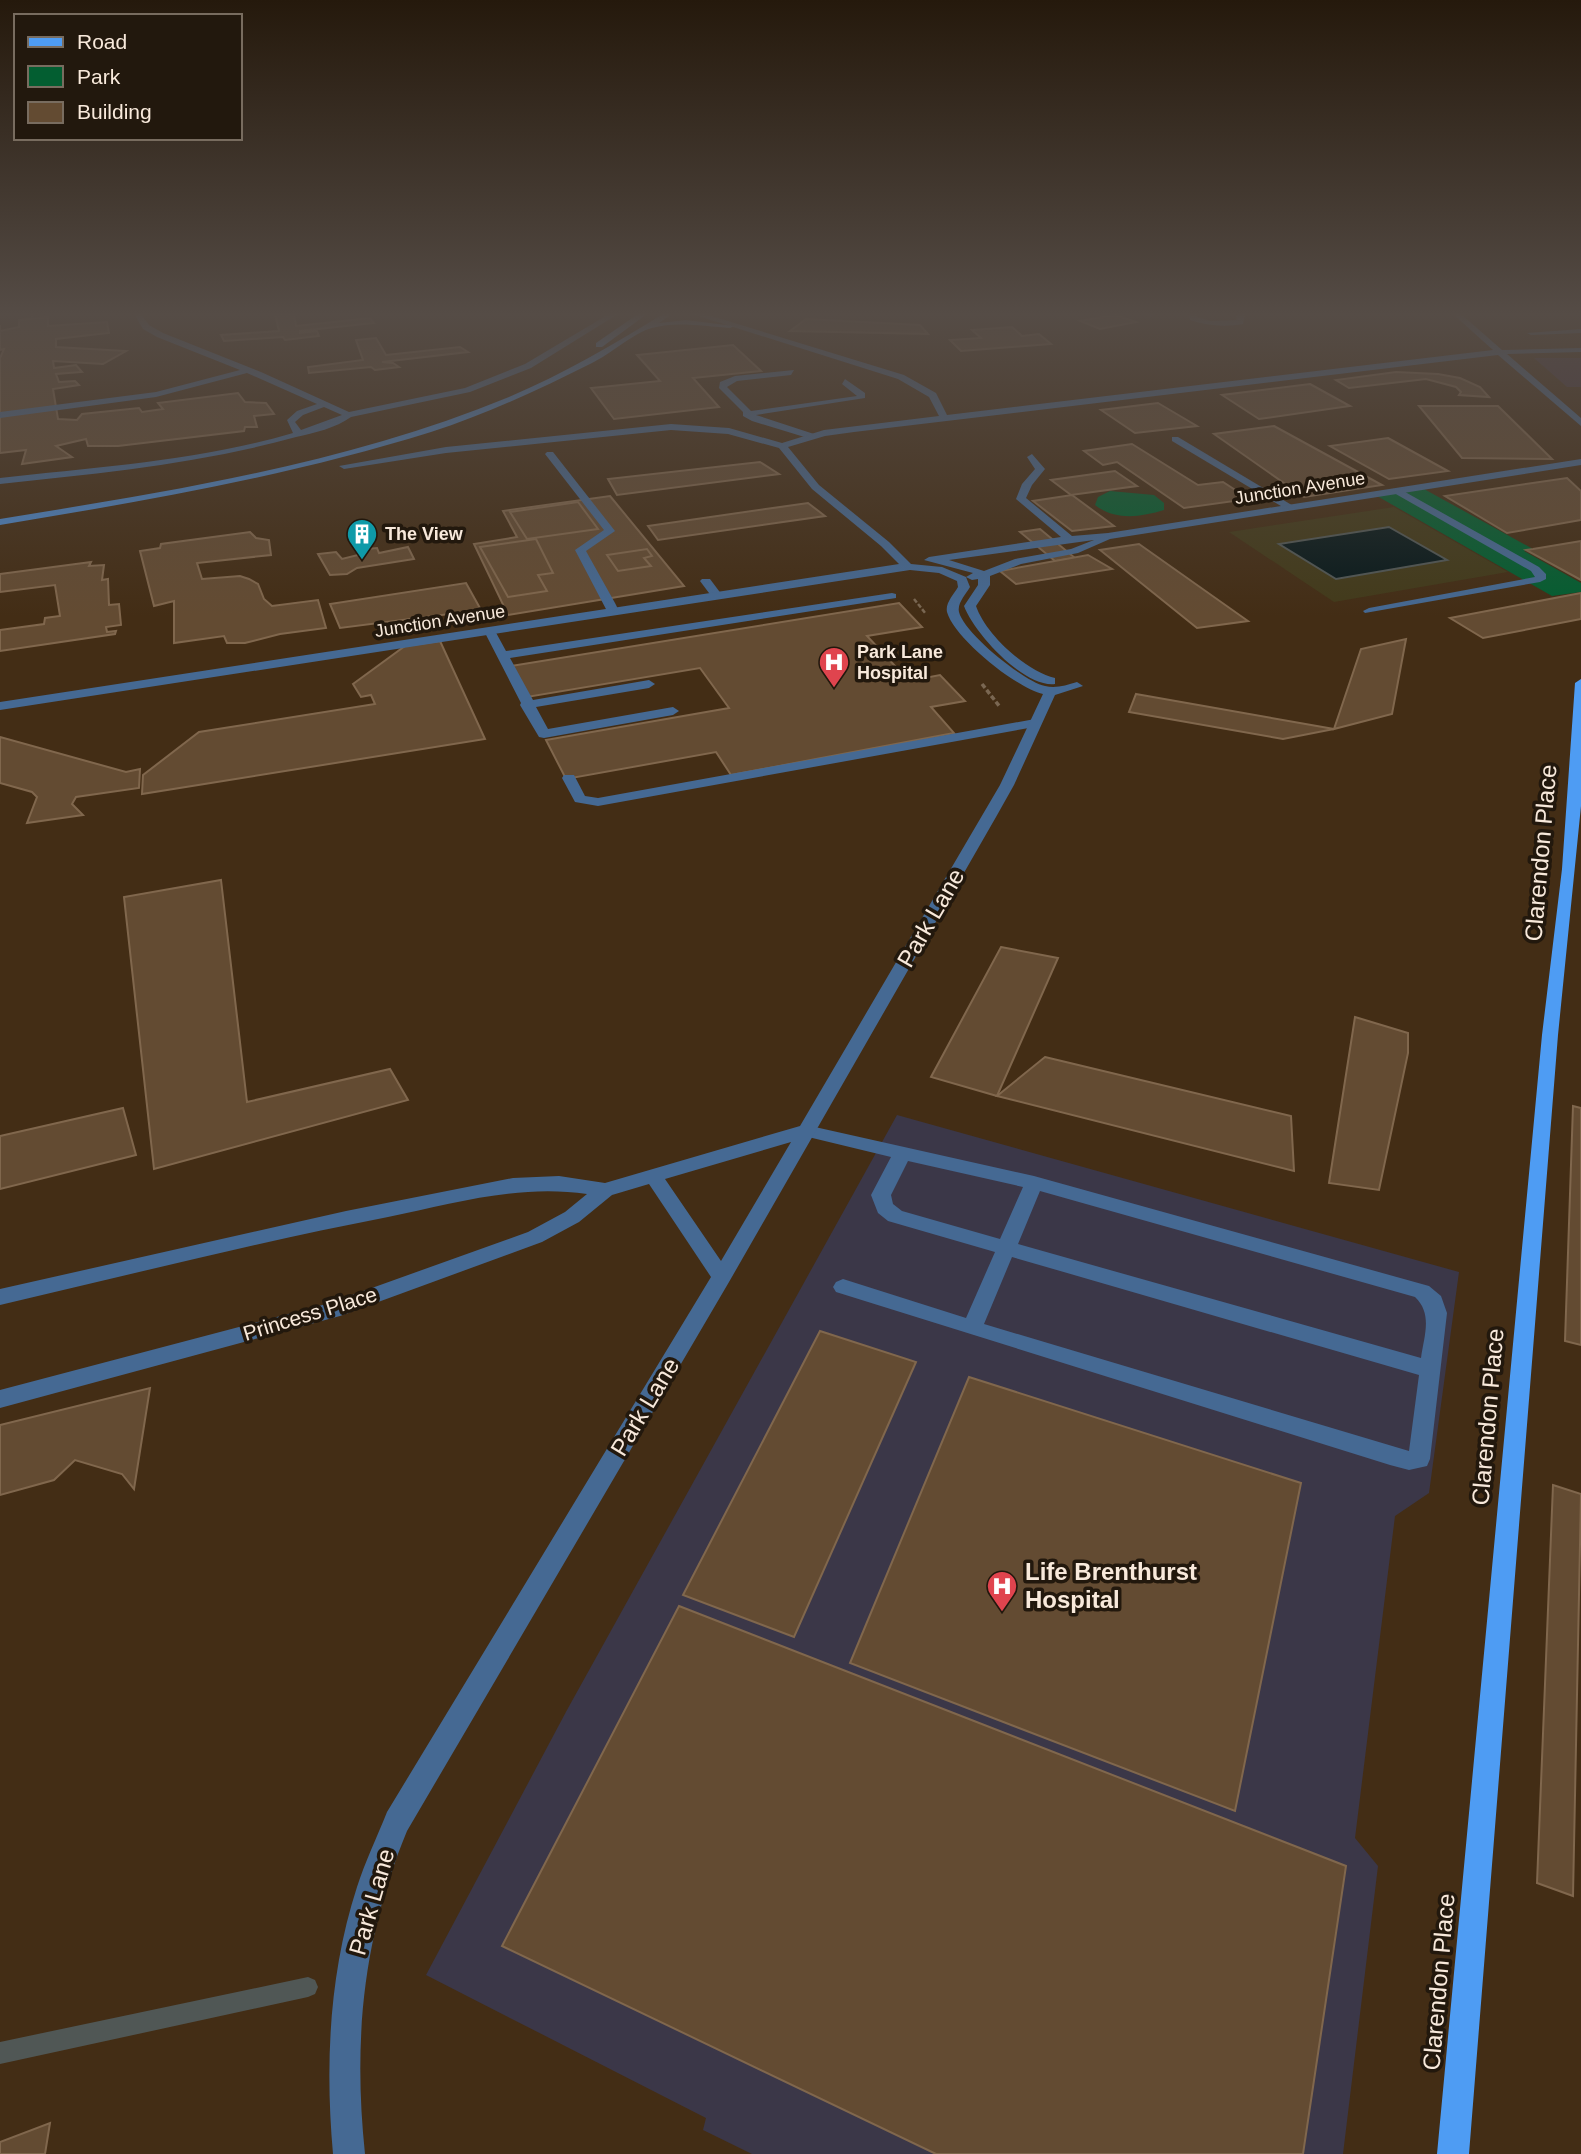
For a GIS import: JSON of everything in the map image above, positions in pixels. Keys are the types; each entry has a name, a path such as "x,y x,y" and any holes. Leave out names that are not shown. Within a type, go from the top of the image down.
{"main road":[{"path":"0,513 227,474 409,429 447,415"},
{"path":"0,522 247,478 412,436 472,415"},
{"name":"Clarendon Place","path":"1453,2154 1550,1035 1569,869 1580,730 1580,685"}],"street":[{"path":"298,415 290,422 299,434"},
{"path":"0,481 216,453 299,434 348,415"},
{"path":"747,415 811,436"},
{"path":"344,466 446,450 671,427 729,431 782,446 811,436 973,415"},
{"path":"1175,439 1290,507"},
{"path":"782,446 812,485 905,565 934,569 962,579 964,587 953,605 953,613 993,659 1022,684 1049,692 1070,690 1077,686 1035,677 974,617 970,606 984,585 984,575 964,566 929,560 905,565"},
{"path":"551,454 567,479 610,531 580,550 585,566 606,595 613,611"},
{"path":"1032,457 1040,469 1027,484 1021,499 1070,539"},
{"name":"Junction Avenue","path":"929,560 1108,536 1581,462"},
{"path":"1369,611 1540,579 1541,574 1535,569 1398,491"},
{"name":"Junction Avenue","path":"962,579 984,575 1018,561 1088,549 1108,536"},
{"name":"Junction Avenue","path":"0,706 905,565"},
{"path":"706,581 716,595"},
{"path":"504,655 892,596"},
{"path":"490,631 526,705 546,737 673,711"},
{"path":"526,705 649,684"},
{"name":"Park Lane","path":"349,2154 343,2107 350,1982 370,1890 397,1822 723,1277 995,807 1049,692"},
{"path":"569,778 580,799 597,802 1035,723"},
{"path":"806,1131 1034,1182 1422,1291 1434,1301 1437,1312 1419,1459 1409,1461 843,1287"},
{"name":"Princess Place","path":"0,1399 333,1310 535,1237 572,1217 605,1190 806,1131"},
{"path":"903,1151 881,1195 884,1208 895,1216 1429,1368"},
{"path":"653,1176 723,1277"},
{"path":"972,1328 1034,1182"},
{"name":"Princess Place","path":"0,1297 346,1218 513,1185 559,1183 605,1190"}],"shaded area":[{"path":"1389,527 1447,560 1336,579 1279,544"},
{"name":"Life Brenthurst Hospital","path":"897,1115 1459,1272 1429,1493 1395,1516 1355,1838 1378,1866 1343,2154 752,2154 703,2130 706,2118 426,1975 567,1710"}],"green space":[{"path":"1424,489 1533,549 1524,551 1581,583 1581,592 1552,596 1377,496"},
{"path":"1110,491 1154,495 1164,503 1164,510 1137,516 1111,514 1095,505 1098,497"}],"sand":[{"path":"1394,507 1508,572 1334,602 1229,532"}],"building":[{"path":"0,415 57,415 58,419 77,420 82,415 269,415 254,416 257,427 245,427 244,431 118,446 88,446 86,439 56,446 72,457 22,464 26,450 0,453"},
{"path":"611,415 653,415 614,419"},
{"path":"1108,415 1178,415 1197,426 1135,433"},
{"path":"1252,415 1290,415 1259,419"},
{"path":"1426,415 1507,415 1552,459 1462,458"},
{"path":"1274,426 1382,485 1304,497 1214,434"},
{"path":"1388,438 1448,471 1389,479 1330,446"},
{"path":"1132,444 1198,485 1223,482 1249,499 1184,508 1117,462 1103,465 1084,451"},
{"path":"760,462 779,474 617,495 608,479"},
{"path":"1115,471 1137,486 1071,495 1051,480"},
{"path":"1567,478 1581,491 1581,520 1507,533 1445,496"},
{"path":"1072,495 1114,526 1072,531 1033,501"},
{"path":"610,496 684,586 508,615 474,544 517,537 503,511"},
{"path":"578,502 598,529 527,539 510,512"},
{"path":"808,503 825,516 658,540 648,526"},
{"path":"1040,529 1075,558 1055,561 1020,532"},
{"path":"250,532 256,538 269,540 271,555 197,563 202,579 240,576 249,579 258,584 264,599 272,606 318,600 326,628 280,634 245,643 227,643 224,636 174,643 174,601 154,606 140,551 160,548 161,544"},
{"path":"536,539 553,573 538,575 547,591 508,597 480,547"},
{"path":"1581,541 1581,580 1526,550 1533,549"},
{"path":"1139,544 1248,621 1197,628 1100,550"},
{"name":"The View","path":"408,547 414,559 357,568 347,574 330,575 318,554 336,552 342,559 358,555 357,550 377,548 379,553"},
{"path":"647,549 652,556 644,558 651,566 618,571 607,555"},
{"path":"1088,555 1112,569 1016,584 1000,571"},
{"path":"91,562 89,566 104,565 102,580 108,579 109,605 119,604 121,625 106,627 107,632 116,631 115,634 0,651 0,630 44,624 45,618 60,616 55,585 0,592 0,574"},
{"path":"466,583 481,610 340,628 330,604"},
{"path":"1581,593 1581,619 1483,638 1450,618"},
{"name":"Park Lane Hospital","path":"899,603 922,627 867,636 909,681 940,675 965,701 931,707 954,733 731,775 716,752 566,779 546,740 729,708 700,668 527,697 511,666"},
{"path":"1406,639 1392,714 1334,729 1361,649"},
{"path":"440,641 485,739 142,794 143,775 199,732 375,704 371,695 361,697 353,684 405,646"},
{"path":"1136,694 1334,729 1283,739 1129,712"},
{"path":"0,737 126,772 140,769 139,788 76,797 72,804 83,815 27,823 37,797 32,792 0,783"},
{"path":"221,880 247,1102 390,1069 408,1100 154,1169 124,897"},
{"path":"1001,947 1058,958 997,1096 931,1077"},
{"path":"1355,1017 1408,1033 1408,1053 1379,1190 1329,1183"},
{"path":"1045,1057 1291,1116 1294,1171 997,1096"},
{"path":"1573,1106 1581,1108 1581,1345 1565,1341"},
{"path":"123,1108 136,1155 0,1189 0,1136"},
{"path":"820,1331 916,1362 794,1637 683,1595"},
{"path":"969,1377 1301,1483 1235,1811 850,1663"},
{"path":"150,1388 134,1489 122,1474 75,1460 54,1480 0,1495 0,1425"},
{"path":"1553,1485 1581,1494 1573,1896 1537,1883"},
{"path":"679,1606 1346,1866 1303,2154 936,2154 502,1946"},
{"path":"50,2123 45,2154 0,2154 0,2142"}],"waterway":[{"path":"0,2053 308,1987"}],"place":[{"name":"The View","path":"362,561"},
{"name":"Park Lane Hospital","path":"834,689"},
{"name":"Life Brenthurst Hospital","path":"1002,1613"}]}
